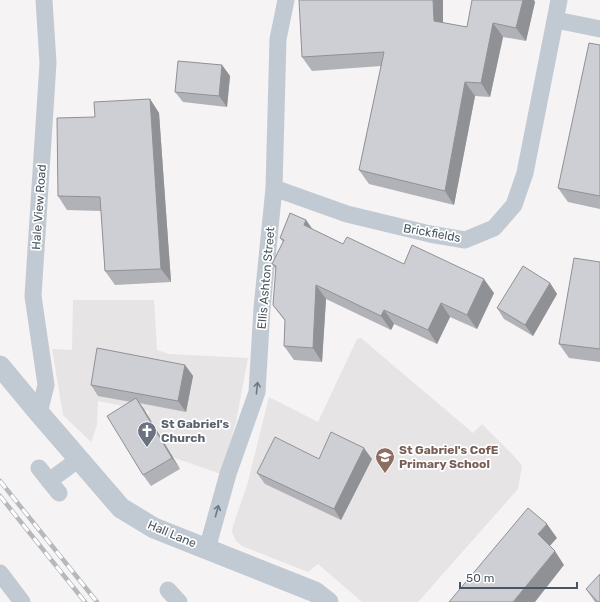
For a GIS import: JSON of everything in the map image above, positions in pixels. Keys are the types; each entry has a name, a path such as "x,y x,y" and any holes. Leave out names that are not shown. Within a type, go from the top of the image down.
{"street":[{"name":"Hale View Road","path":"39,413 46,385 33,296 48,63 44,0"},
{"name":"Ellis Ashton Street","path":"207,548 228,474 257,392 262,308 274,188 278,39 286,0"},
{"name":"Brickfields","path":"274,188 347,214 430,234 465,240 494,228 514,205 525,173 559,0"},
{"path":"556,20 600,29"},
{"name":"Hall Lane","path":"0,366 122,508 154,528 315,592 328,602"},
{"path":"49,481 79,459"},
{"path":"0,573 22,602"}],"shaded area":[{"path":"73,300 154,300 157,350 169,354 248,358 236,422 221,474 172,457 148,419 149,411 98,401 97,425 91,442 63,415 52,349 72,350"},
{"name":"St Gabriel's CofE Primary School","path":"361,338 473,433 482,424 522,466 518,489 418,602 362,602 318,564 308,572 242,546 236,541 232,532 248,482 269,397 318,422 357,339"}],"building":[{"path":"299,0 433,0 434,21 467,27 472,0 523,0 516,28 493,23 481,83 465,82 445,191 359,170 384,52 302,57"},
{"path":"589,43 600,45 600,196 558,188"},
{"path":"178,61 222,65 219,96 175,92"},
{"path":"150,99 161,269 105,271 100,197 58,196 57,118 95,117 94,102"},
{"path":"290,213 306,220 304,225 343,244 347,237 404,264 412,245 484,279 467,315 441,303 428,330 384,310 381,316 316,285 313,348 284,346 285,320 273,305 276,266 272,264 284,240 280,238"},
{"path":"574,258 600,262 600,349 559,344"},
{"path":"523,266 550,283 525,325 497,308"},
{"path":"97,348 185,365 178,401 91,385"},
{"name":"St Gabriel's Church","path":"136,398 172,458 143,475 107,416"},
{"path":"331,432 364,448 334,509 257,473 275,437 319,459"},
{"path":"528,508 547,524 538,534 555,551 513,602 449,602"},
{"path":"600,574 600,602 598,602 586,589"}],"railway":[{"path":"0,481 97,602"},
{"path":"0,496 85,602"}],"place":[{"name":"St Gabriel's Church","path":"147,448"},
{"name":"St Gabriel's CofE Primary School","path":"385,474"}]}
